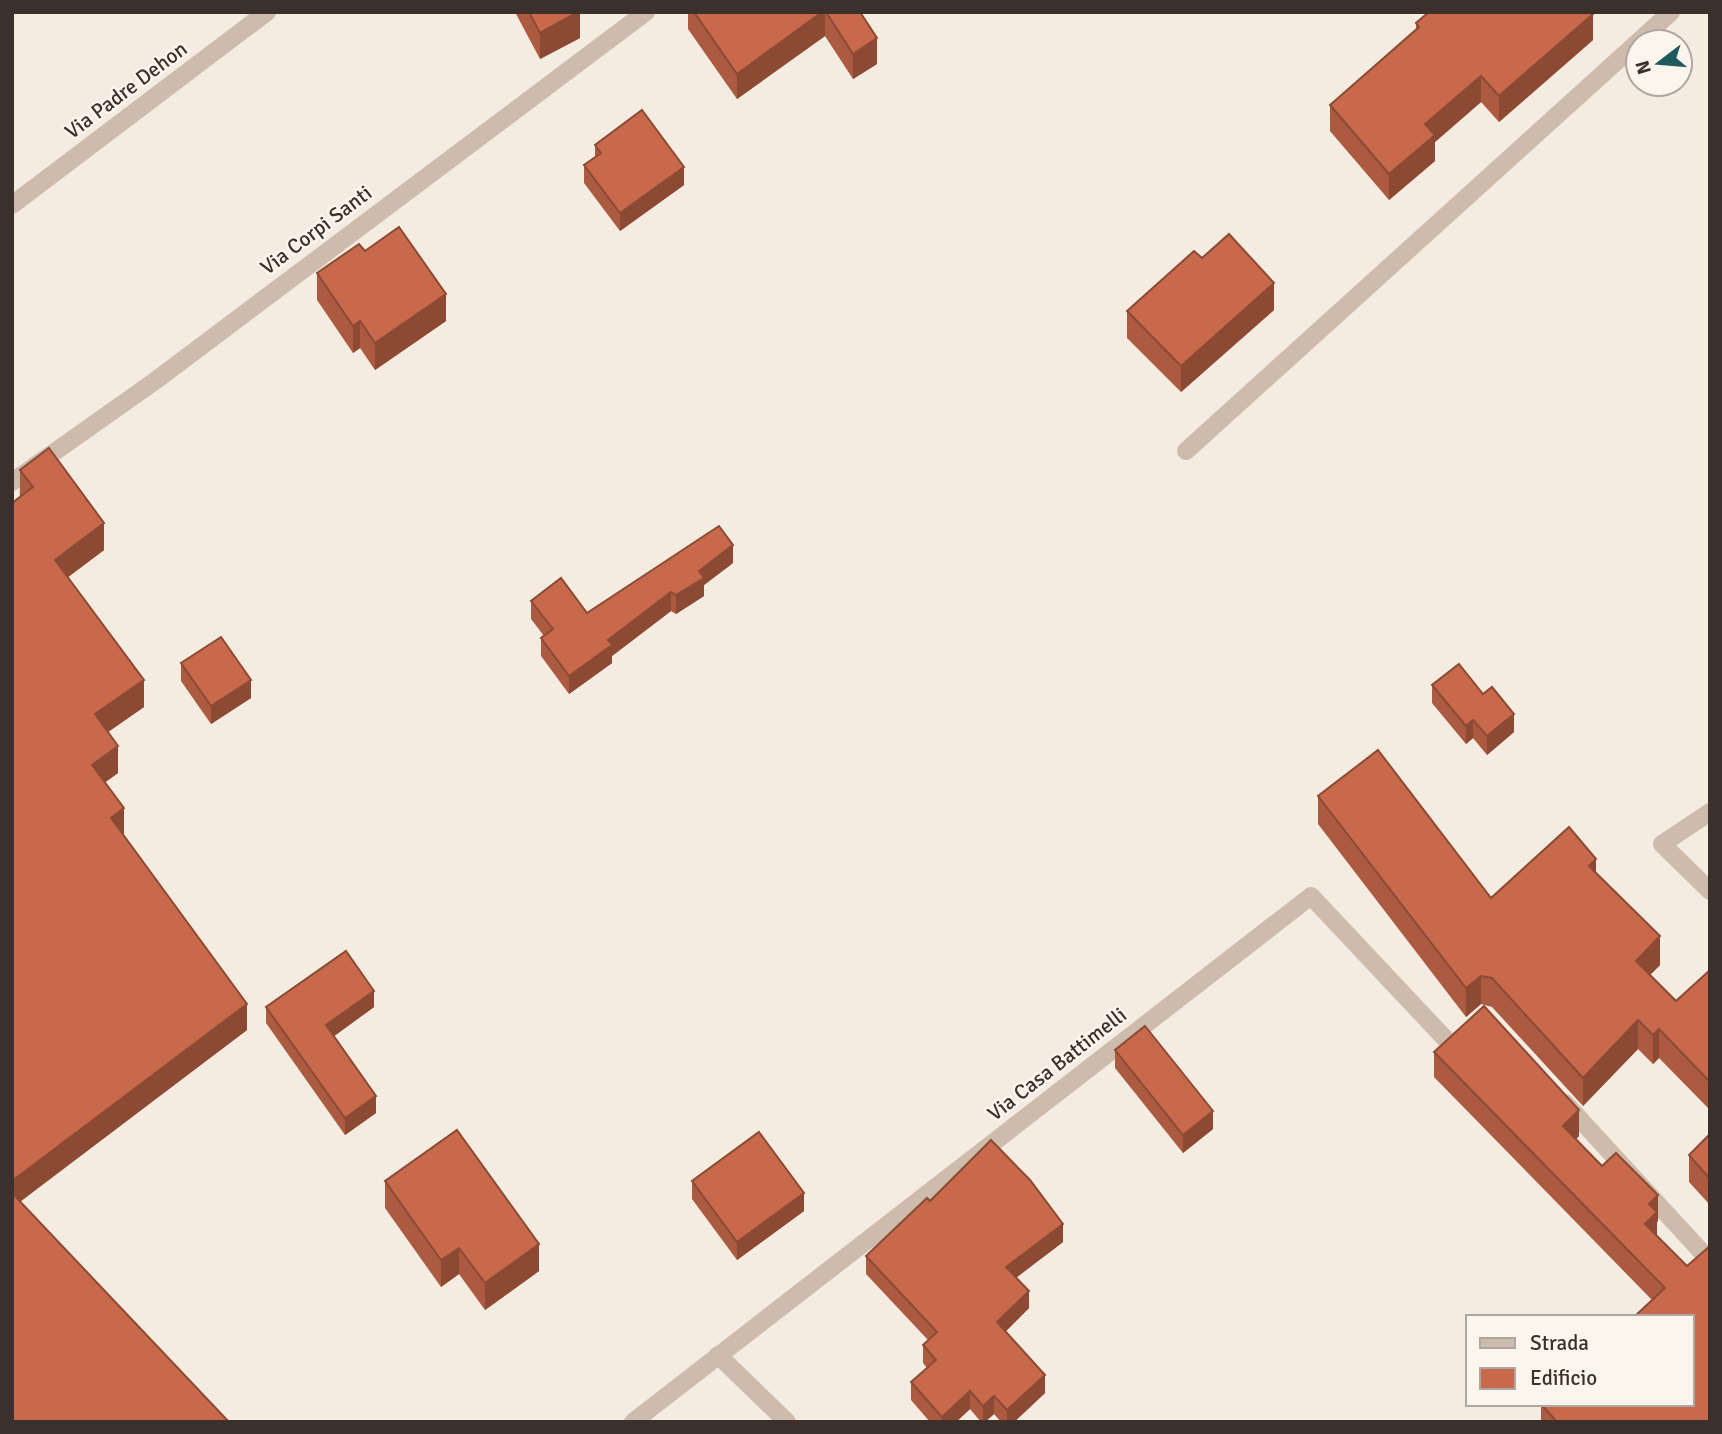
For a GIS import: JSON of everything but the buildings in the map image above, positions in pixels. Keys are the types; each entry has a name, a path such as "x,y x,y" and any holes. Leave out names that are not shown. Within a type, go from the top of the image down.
{"street":[{"name":"Via Padre Dehon","path":"12,205 267,12"},
{"name":"Via Corpi Santi","path":"12,482 155,381 646,12"},
{"path":"1653,28 1671,12"},
{"path":"1186,451 1624,55"},
{"path":"1710,812 1662,844 1710,891"},
{"name":"Via Casa Battimelli","path":"633,1422 1311,896 1452,1046 1476,1023"},
{"path":"1550,1087 1710,1261"},
{"path":"718,1355 788,1422"}]}
